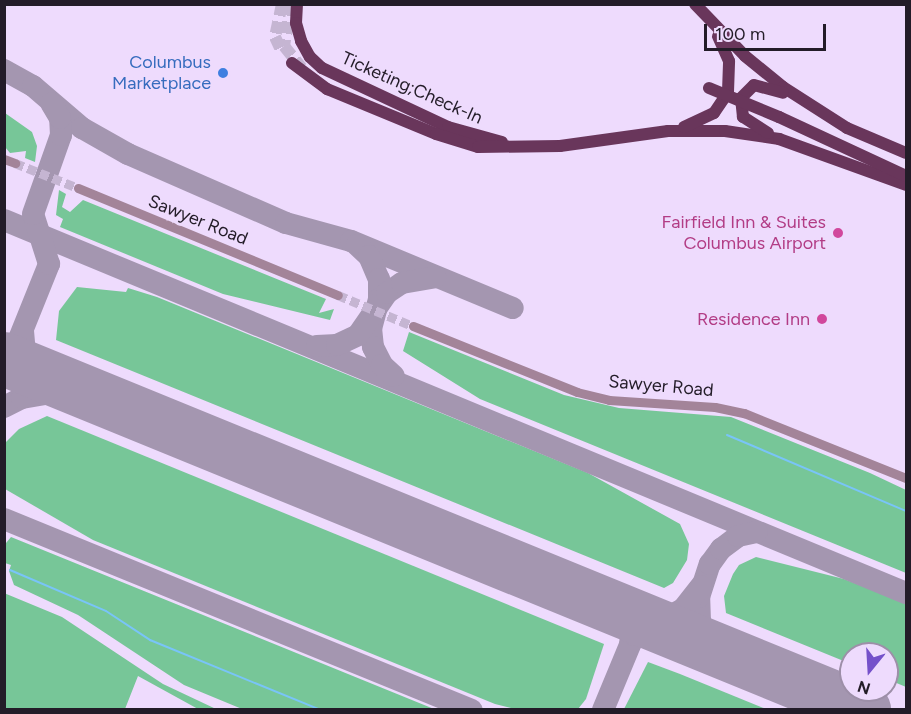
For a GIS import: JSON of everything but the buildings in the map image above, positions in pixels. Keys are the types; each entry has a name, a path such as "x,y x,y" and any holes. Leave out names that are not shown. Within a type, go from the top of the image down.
{"main road":[{"name":"Ticketing;Check-In","path":"297,4 296,23 301,41 310,57 322,68 448,127 508,143 560,146"},
{"path":"695,4 762,71 831,119"},
{"path":"668,131 710,115 728,92 728,56 709,20"},
{"path":"292,63 327,89 456,141 493,148 560,146 668,131 714,130 779,139"},
{"path":"906,153 831,119 777,90 750,87 740,101 743,117 779,139 906,185"},
{"path":"709,88 779,117 906,176"}],"street":[{"path":"4,159 15,163"},
{"name":"Sawyer Road","path":"78,188 338,295"},
{"name":"Sawyer Road","path":"413,326 584,394 744,413 906,478"}],"green space":[{"path":"5,113 32,132 37,146 35,162 25,158 26,151 10,153 5,147"},
{"path":"59,190 66,194 62,207 70,212 83,200 326,299 319,313 334,309 330,320 223,294 60,227 63,219 56,215"},
{"path":"77,287 126,292 128,288 157,297 588,473 680,524 689,544 687,560 673,583 664,588 56,340 59,311"},
{"path":"409,332 564,395 619,408 731,417 870,473 906,490 906,573 480,399 403,351"},
{"path":"47,416 604,644 586,699 578,709 515,709 495,704 93,540 5,489 5,443 19,429"},
{"path":"11,537 434,709 242,709 184,685 78,615 14,585 9,571 11,565 5,563 6,543"},
{"path":"756,557 844,579 906,603 906,687 899,684 899,642 839,642 839,659 726,613 724,596 739,565"},
{"path":"4,593 62,617 163,684 216,709 198,709 138,676 125,709 5,709"},
{"path":"648,662 680,674 766,709 624,709"}],"waterway":[{"path":"727,435 906,511"},
{"path":"10,570 106,611 150,640 321,710"}],"taxiway":[{"path":"4,70 33,86 82,128 128,154 286,223 351,241 513,308"},
{"path":"4,376 49,264 33,214 61,135 60,118 51,103"},
{"path":"4,220 906,593"},
{"path":"357,245 369,256 379,279 379,299 371,328 373,347 382,365 394,376"},
{"path":"317,346 337,345 358,335 387,293 402,283 435,277"},
{"path":"23,331 25,356 46,376"},
{"path":"4,407 22,398 50,393 103,399"},
{"path":"4,519 472,710"},
{"path":"736,657 720,648 706,633 700,621 699,597 710,564 721,549 738,536 757,532"},
{"path":"603,710 634,635 683,609 701,586"},
{"path":"617,609 632,623 630,644"}],"runway":[{"path":"4,359 864,710"}],"tunnel":[{"path":"282,4 275,37 282,52"},
{"path":"291,4 284,46 302,68"},
{"path":"15,163 78,188"},
{"path":"338,295 413,326"}],"place":[{"name":"Columbus Marketplace","path":"223,73"},
{"name":"Fairfield Inn & Suites Columbus Airport","path":"838,233"},
{"name":"Residence Inn","path":"822,319"}]}
